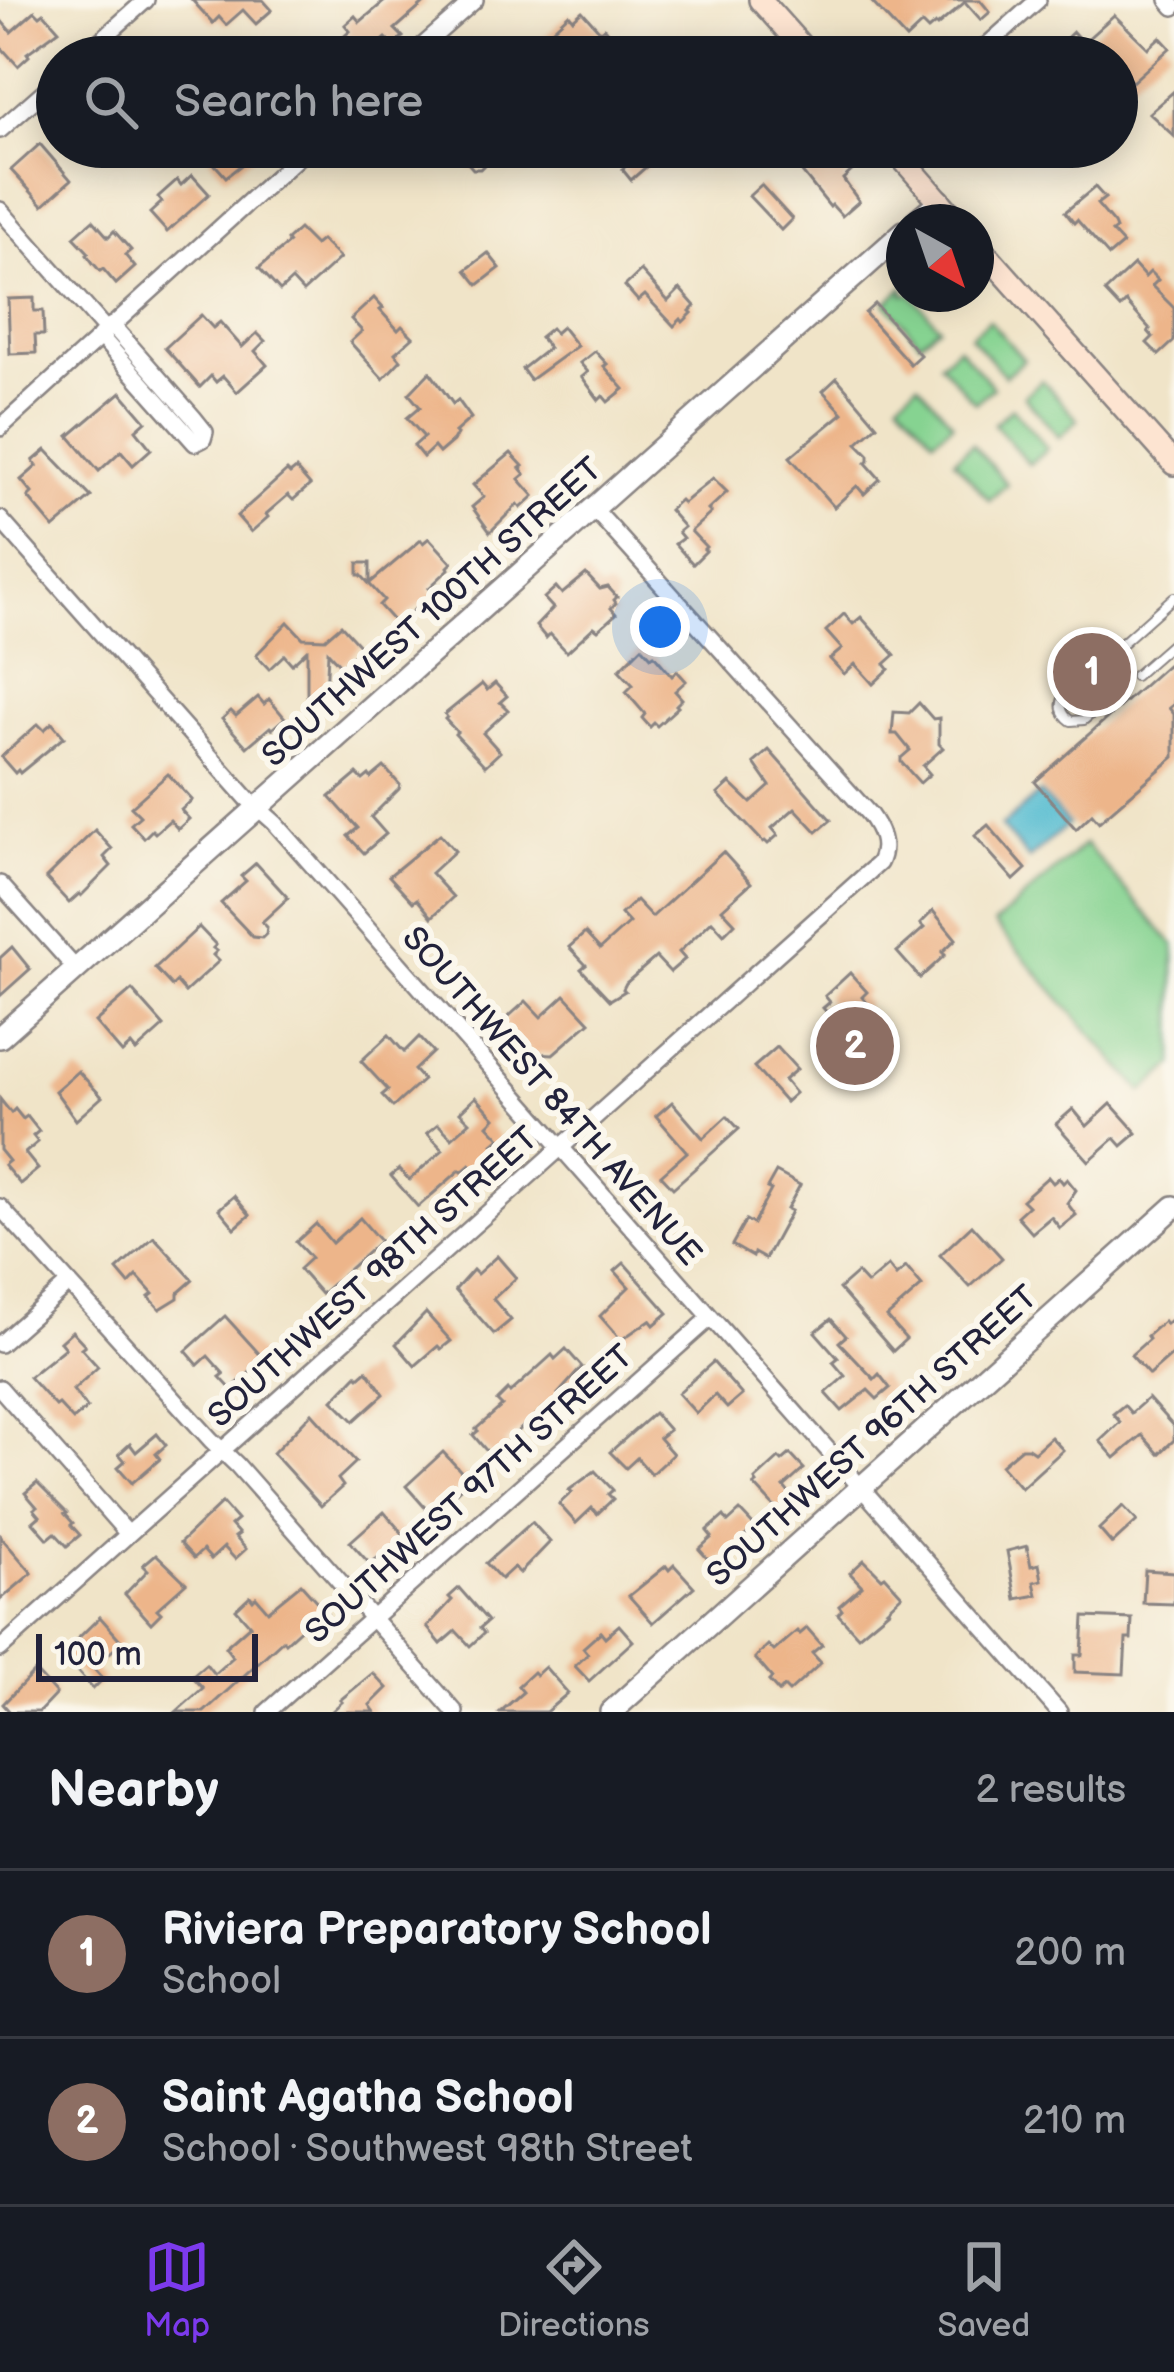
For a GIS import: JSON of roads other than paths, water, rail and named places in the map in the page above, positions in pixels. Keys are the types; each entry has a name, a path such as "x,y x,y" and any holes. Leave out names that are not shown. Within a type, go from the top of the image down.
{"main road":[{"path":"760,0 792,36"},
{"path":"911,168 943,204"},
{"path":"994,262 1174,464"}],"street":[{"path":"106,36 146,0"},
{"path":"434,36 475,0"},
{"path":"998,36 1038,0"},
{"path":"0,130 36,98"},
{"path":"0,428 285,168"},
{"path":"936,204 940,201"},
{"path":"0,210 110,326 194,417 205,432 203,439 194,443 110,326"},
{"name":"SOUTHWEST 100TH STREET","path":"0,1037 886,248"},
{"name":"SOUTHWEST 98TH STREET","path":"0,1649 872,871 884,854 879,829 869,814 594,509"},
{"name":"SOUTHWEST 84TH AVENUE","path":"0,519 1059,1712"},
{"path":"0,884 76,969"},
{"path":"0,1207 455,1712"},
{"name":"SOUTHWEST 96TH STREET","path":"611,1712 1174,1207"},
{"path":"0,1344 68,1284"},
{"name":"SOUTHWEST 97TH STREET","path":"267,1712 709,1318"},
{"path":"0,1388 128,1534"}],"lane":[{"path":"1115,694 1084,720 1071,721 1062,712 1066,693 1174,597"},
{"path":"1135,676 1174,642"}],"water":[{"path":"1040,793 1068,824 1029,859 1001,827"}],"place":[{"name":"Riviera Preparatory School","path":"1092,672"},
{"name":"Saint Agatha School","path":"855,1046"}]}
